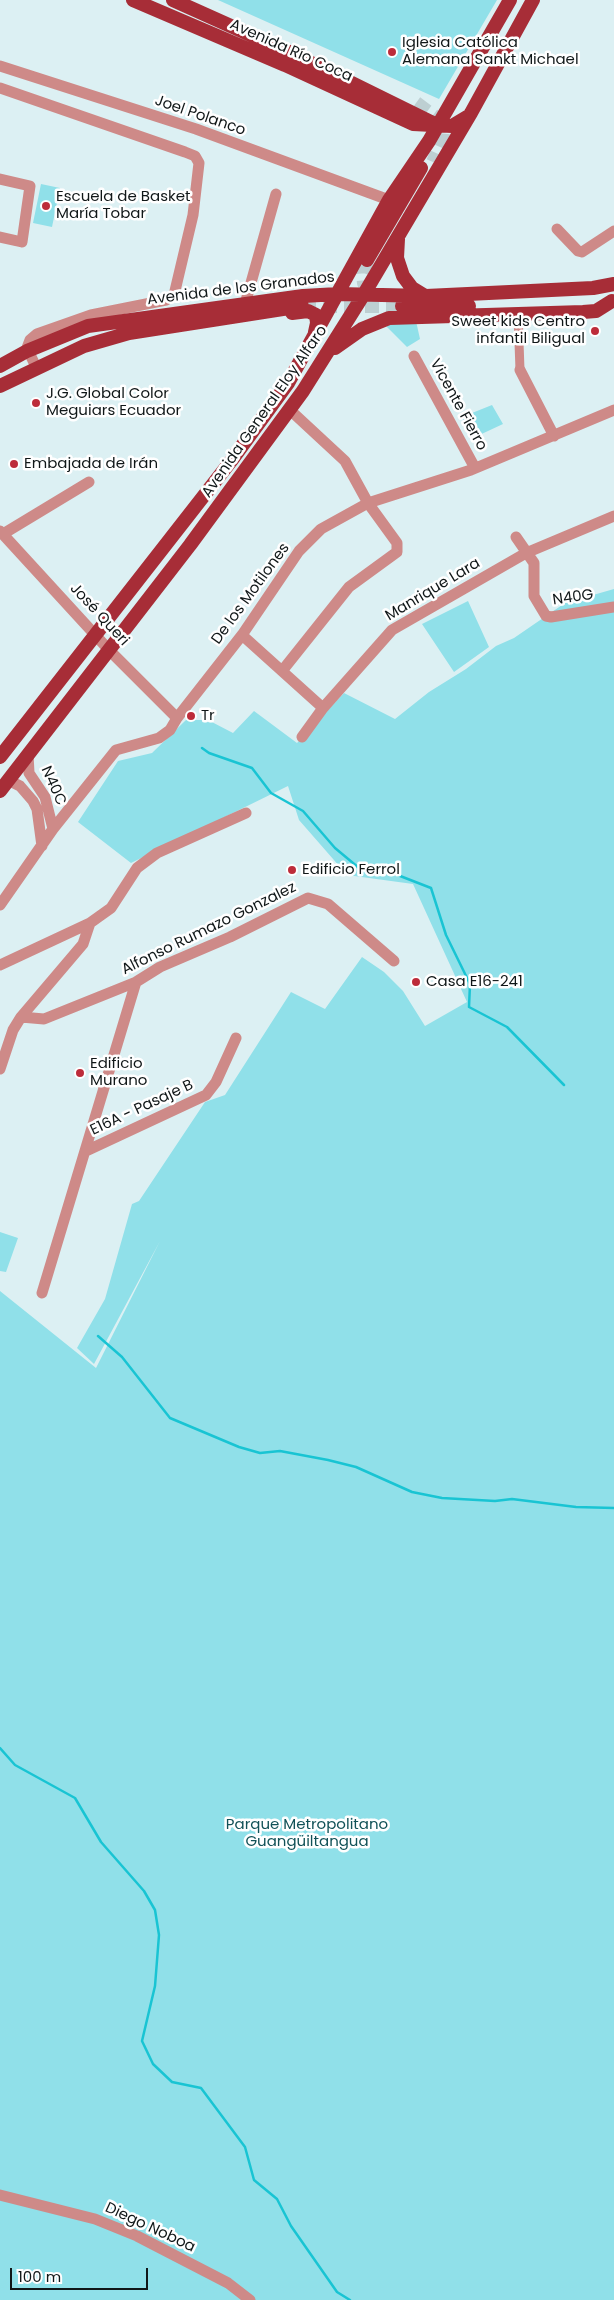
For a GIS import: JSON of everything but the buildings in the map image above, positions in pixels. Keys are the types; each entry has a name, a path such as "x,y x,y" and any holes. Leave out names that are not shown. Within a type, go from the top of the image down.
{"main road":[{"name":"Avenida Río Coca","path":"133,0 285,65 413,124 437,126 458,124 470,113"},
{"name":"Avenida Río Coca","path":"173,0 291,53 417,114 437,126"},
{"name":"Avenida General Eloy Alfaro","path":"0,757 174,534 288,383 389,200 429,141 510,0"},
{"name":"Avenida General Eloy Alfaro","path":"4,786 190,545 290,410 373,279 470,113 533,0"},
{"path":"291,53 306,53 416,103"},
{"path":"367,260 424,161 429,141"},
{"path":"373,279 379,256 433,162"},
{"path":"398,236 397,258 402,276 412,288 426,296"},
{"name":"Avenida de los Granados","path":"0,386 36,367 84,346 129,333 163,328 186,331 304,304 338,294 426,296 593,288 614,284"},
{"path":"320,364 344,340 370,324 389,318 596,311 613,301"},
{"path":"402,306 524,307 613,301"},
{"name":"Avenida de los Granados","path":"0,366 27,351 88,326 245,304 304,304"},
{"path":"304,304 318,318 313,340"},
{"path":"174,534 177,545 190,545"}],"street":[{"name":"Joel Polanco","path":"0,66 196,129 389,200"},
{"path":"0,88 185,152 195,156 198,163 194,215 174,295 166,300 91,315 34,336 30,340 27,351 36,367"},
{"path":"0,179 30,186 22,242 0,238"},
{"path":"245,304 276,194"},
{"path":"556,229 578,251 582,252 614,231"},
{"path":"518,314 520,370 554,436"},
{"name":"Vicente Fierro","path":"414,356 475,468"},
{"path":"282,670 349,587 397,552 397,543 368,503 345,462 290,410"},
{"name":"De los Motilones","path":"0,905 54,829 116,750 166,735 177,718 242,635 300,551 321,530 368,503 475,468 614,410"},
{"path":"1,532 89,482"},
{"name":"Manrique Lara","path":"302,737 323,708 392,630 526,553 614,516"},
{"name":"José Queri","path":"1,532 110,650 177,718"},
{"path":"516,537 526,553"},
{"name":"N40G","path":"526,553 534,563 534,596 546,616 551,617 614,607"},
{"path":"242,635 323,708"},
{"name":"N40C","path":"28,754 29,773 45,797 54,829"},
{"name":"N40C","path":"4,786 20,786 33,801 37,809 42,846"},
{"path":"0,965 90,923 111,908 137,868 157,853 246,813"},
{"name":"Alfonso Rumazo Gonzalez","path":"21,1017 44,1019 136,982 160,967 230,937 308,898 328,904 394,961"},
{"path":"0,1069 13,1030 21,1017 83,944 90,923"},
{"path":"42,1293 136,982"},
{"name":"E16A - Pasaje B","path":"86,1150 206,1095 216,1082 236,1038"},
{"name":"Diego Noboa","path":"0,2195 95,2219 137,2236 228,2283 250,2300"}],"green space":[{"path":"218,0 497,0 439,99"},
{"name":"Escuela de Basket María Tobar","path":"41,184 60,188 52,227 33,223"},
{"path":"416,321 420,339 407,347 386,326 397,322"},
{"path":"492,405 503,424 473,438 462,417"},
{"name":"Parque Metropolitano Guangüiltangua","path":"614,589 614,2300 0,2300 0,1291 96,1368 160,1241 94,1364 77,1348 105,1299 132,1204 139,1201 205,1102 225,1095 291,992 325,1009 362,957 384,972 403,991 425,1026 467,1002 413,884 347,875 299,820 288,786 131,863 78,822 118,761 152,753 186,720 208,720 233,733 254,711 297,743 344,693 395,719 429,692 466,669 496,646 514,638 565,603"},
{"path":"468,601 489,647 454,672 422,624"},
{"path":"0,1232 18,1238 6,1272 0,1271"}],"waterway":[{"path":"202,748 209,753 252,768 271,793 303,811 335,848 359,868 395,874 431,888 446,935 470,984 469,1007 507,1027 564,1085"},
{"path":"98,1336 122,1357 170,1418 239,1447 260,1453 280,1451 356,1467 412,1492 442,1498 495,1501 512,1499 576,1507 614,1508"},
{"path":"0,1748 15,1765 75,1798 101,1842 144,1891 155,1910 159,1935 155,1986 142,2041 153,2064 172,2082 201,2088 245,2147 254,2180 277,2199 291,2226 337,2292 350,2300"}],"tunnel":[{"path":"416,103 435,117 443,133 442,142 433,162"},
{"path":"367,260 363,273 364,283 372,296"},
{"path":"302,306 402,306"}],"place":[{"name":"Iglesia Católica Alemana Sankt Michael","path":"392,52"},
{"name":"Escuela de Basket María Tobar","path":"46,206"},
{"name":"Sweet kids Centro infantil Biligual","path":"595,331"},
{"name":"J.G. Global Color Meguiars Ecuador","path":"36,403"},
{"name":"Embajada de Irán","path":"14,464"},
{"name":"Tr","path":"191,716"},
{"name":"Edificio Ferrol","path":"292,870"},
{"name":"Casa E16-241","path":"416,982"},
{"name":"Edificio Murano","path":"80,1073"}]}
